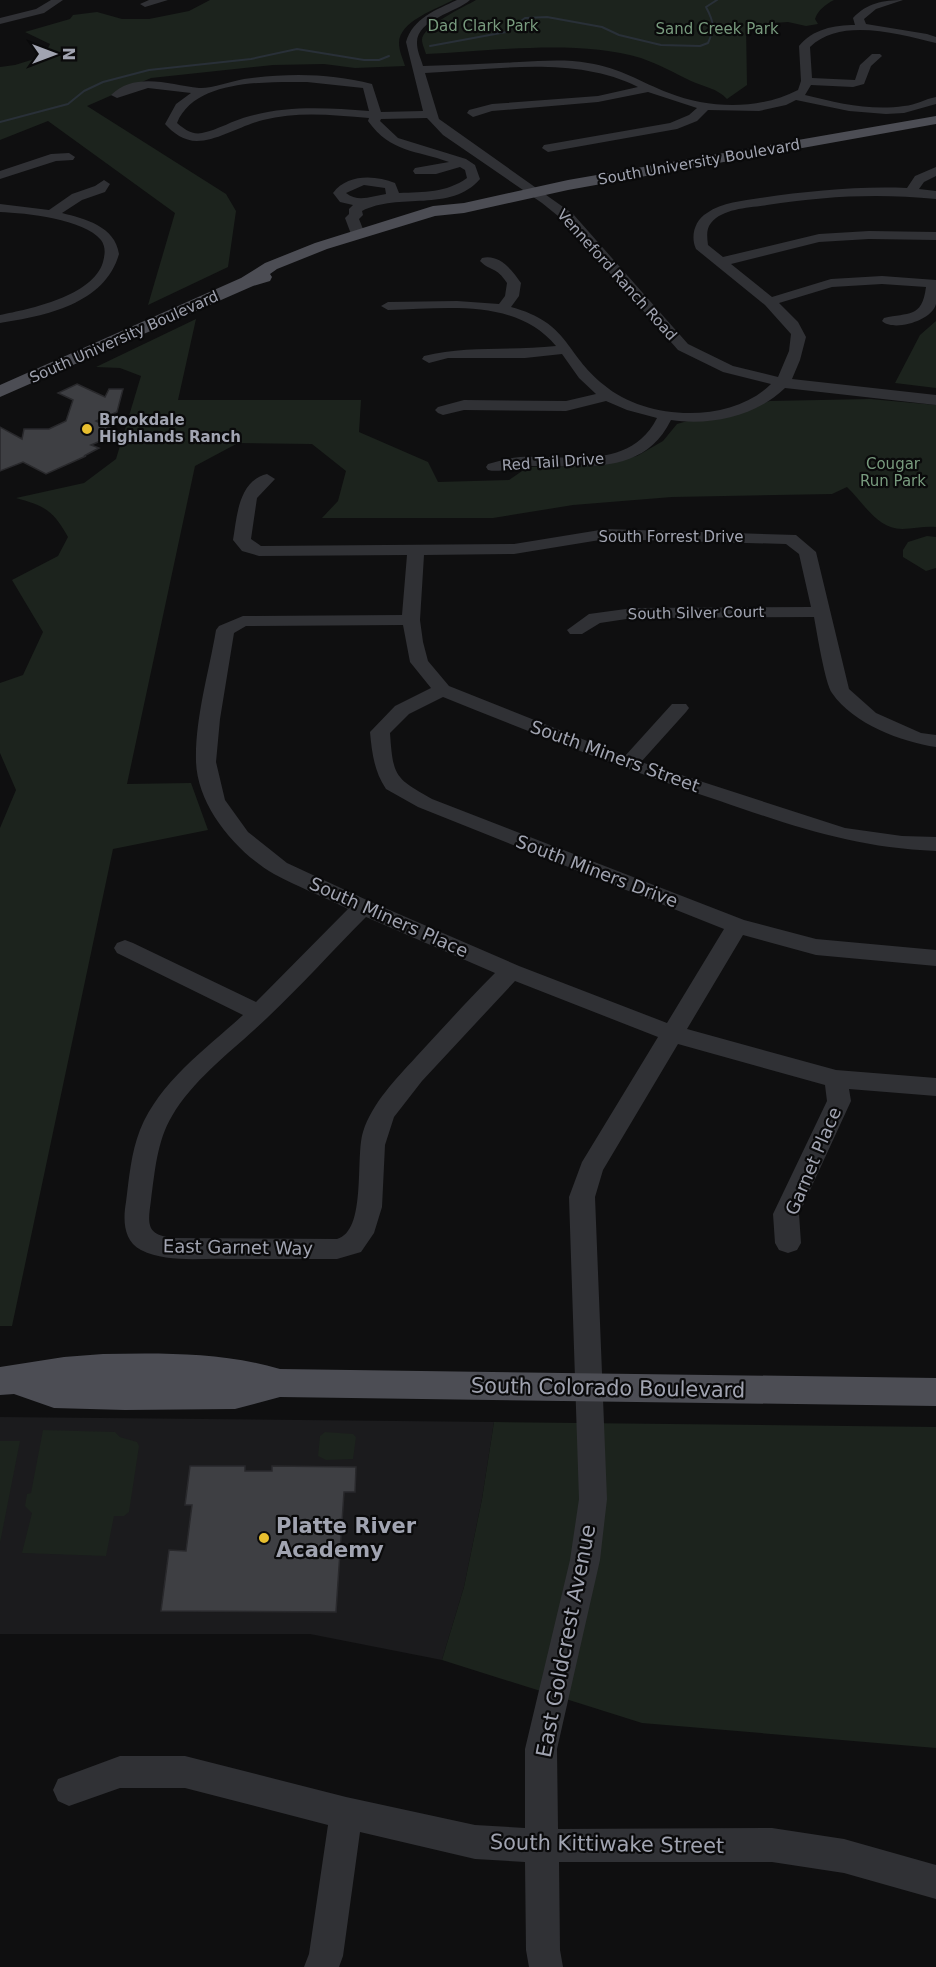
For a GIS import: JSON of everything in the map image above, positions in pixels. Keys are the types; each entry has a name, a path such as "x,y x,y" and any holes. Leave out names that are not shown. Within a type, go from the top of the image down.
{"main road":[{"name":"South University Boulevard","path":"247,282 271,266 378,227 433,211 464,208 535,192 936,120"},
{"name":"South University Boulevard","path":"0,392 247,282 445,217 464,208"},
{"path":"306,263 324,251 379,233 381,230 378,227"},
{"name":"South Colorado Boulevard","path":"9,1381 54,1394 125,1396 235,1395 280,1383 936,1392"}],"street":[{"path":"0,21 40,11 58,0"},
{"path":"145,4 163,0"},
{"name":"Venneford Ranch Road","path":"465,0 415,30 411,42 430,112 447,132 568,217 683,347 728,369 784,383 936,400"},
{"path":"861,28 858,18 864,11 898,0"},
{"path":"909,32 920,25"},
{"path":"418,70 573,64 613,71 676,100 705,106 759,107 782,103 798,97 806,87 807,81 804,52 807,41 832,30 861,28 909,32 936,40"},
{"path":"807,81 854,84 860,82 866,65 876,56"},
{"path":"358,234 352,218 360,209 393,198 444,194 466,187 474,179 471,168 462,162 404,146 389,138 379,130 374,121 376,114 368,86 350,81 257,81 229,84 202,92 177,108 171,124 180,133 200,139 246,120 282,111 321,110 376,114 430,112"},
{"path":"117,95 137,86 152,84 175,85 202,92"},
{"path":"473,113 492,108 598,99 649,88"},
{"path":"798,97 845,108 886,110 910,108 936,100"},
{"path":"548,148 673,126 693,118 705,106"},
{"path":"0,175 55,157 69,157"},
{"path":"419,171 436,170 462,162"},
{"path":"911,192 919,179 936,171"},
{"path":"378,227 339,193 352,184 377,182 391,186 393,198"},
{"path":"50,215 78,197 100,189 104,184"},
{"path":"388,306 468,305 503,309 542,324 552,331 592,383 608,396 633,408 666,415 705,416 742,410 768,397 784,383 793,363 799,336 795,326 769,302 701,246 699,232 706,220 723,210 826,192 875,190 936,195"},
{"path":"0,208 75,221 103,234 112,248 111,266 96,284 64,303 0,319"},
{"path":"719,262 753,256 819,238 869,235 936,236"},
{"path":"487,261 504,268 514,283 512,296 503,309"},
{"path":"769,302 831,283 882,280 935,284 927,312 913,319 889,321"},
{"path":"429,359 448,354 525,354 566,349"},
{"path":"443,410 464,405 566,406 608,396"},
{"name":"Red Tail Drive","path":"494,467 516,462 583,462 620,456 638,450 652,440 666,415"},
{"name":"South Forrest Drive","path":"267,479 249,497 242,540 248,547 259,551 513,549 606,534 790,539 807,552 840,691 869,717 916,738 936,741"},
{"name":"South Miners Street","path":"416,550 411,620 418,662 442,690 628,764 843,834 902,843 936,844"},
{"name":"South Silver Court","path":"576,630 595,618 633,613 820,612"},
{"name":"South Miners Place","path":"411,620 243,621 225,630 210,719 206,762 215,800 241,837 280,868 363,908 512,971 673,1034 836,1079 936,1087"},
{"name":"South Miners Drive","path":"442,690 402,710 380,732 382,760 393,785 424,804 737,926 816,947 936,958"},
{"path":"628,764 679,708"},
{"name":"East Garnet Way","path":"363,908 259,1013 174,1094 153,1129 136,1217 137,1230 145,1242 156,1247 173,1248 337,1249 352,1245 363,1234 367,1222 371,1155 375,1132 386,1109 478,1003 512,971"},
{"name":"East Goldcrest Avenue","path":"546,1967 543,1950 541,1749 591,1528 592,1488 582,1197 591,1169 737,926"},
{"path":"125,948 259,1013"},
{"name":"Garnet Place","path":"788,1243 786,1214 839,1101 836,1079"},
{"name":"South Kittiwake Street","path":"69,1791 120,1772 185,1772 346,1813 475,1842 542,1846 772,1845 844,1856 936,1882"},
{"path":"321,1967 326,1956 346,1813"}],"shaded area":[{"path":"0,1417 494,1422 482,1499 464,1587 442,1660 310,1634 0,1634"}],"green space":[{"path":"210,0 453,0 420,17 405,28 399,43 405,66 355,68 324,64 273,65 151,78 87,106 226,194 236,211 228,267 148,305 175,213 48,121 0,140 0,67 44,56 50,44 25,32 70,19 73,15 97,12 122,19 149,19 189,11"},
{"path":"476,0 834,0 818,13 815,19 818,24 806,26 788,22 746,25 747,85 727,99 715,90 654,63 616,52 535,48 426,54 422,40 429,29 444,17"},
{"name":"Cougar Run Park","path":"196,319 178,400 361,400 359,432 428,462 438,482 509,480 528,467 588,466 637,456 663,441 677,424 705,416 742,410 770,401 870,399 936,405 936,527 902,529 885,525 871,514 847,487 832,494 672,497 573,505 493,518 322,518 338,501 346,471 312,444 238,443 195,466 127,784 191,783 208,830 113,849 12,1326 0,1326 0,828 16,790 0,753 0,683 23,675 43,632 12,580 58,556 68,537 58,521 47,510 16,498 84,483 116,459 141,376 120,368 96,367"},
{"path":"936,321 936,388 895,383 920,335"},
{"path":"927,536 936,537 936,568 926,571 903,557 903,550 908,542"},
{"path":"494,1422 936,1427 936,1748 642,1723 442,1660 464,1587 482,1499"},
{"path":"43,1430 115,1432 120,1437 137,1442 139,1446 129,1512 124,1516 114,1516 106,1556 22,1553 32,1513 25,1506 27,1494 31,1493"},
{"path":"325,1432 353,1434 356,1437 353,1459 326,1460 318,1456 320,1436"},
{"path":"0,1441 20,1441 0,1543"}],"building":[{"name":"Brookdale Highlands Ranch","path":"77,384 105,397 109,389 123,389 117,412 96,421 112,429 108,434 112,436 91,445 99,448 84,456 86,456 46,474 23,462 0,471 0,427 22,439 24,429 49,429 66,421 73,400 58,393"},
{"name":"Platte River Academy","path":"190,1466 245,1466 245,1471 272,1471 272,1466 356,1467 355,1492 344,1492 336,1612 161,1611 169,1550 186,1551 192,1505 185,1505"}],"waterway":[{"path":"430,46 506,32 525,18 547,17 602,27 619,35 661,45 700,46 708,43 713,29 706,7 717,0"},
{"path":"0,122 68,104 84,91 103,82 149,70 251,59 297,49 364,60 379,60 389,56"}],"place":[{"name":"Brookdale Highlands Ranch","path":"87,429"},
{"name":"Platte River Academy","path":"264,1538"}],"park label":[{"name":"Dad Clark Park","path":"483,26"},
{"name":"Sand Creek Park","path":"717,29"}]}
